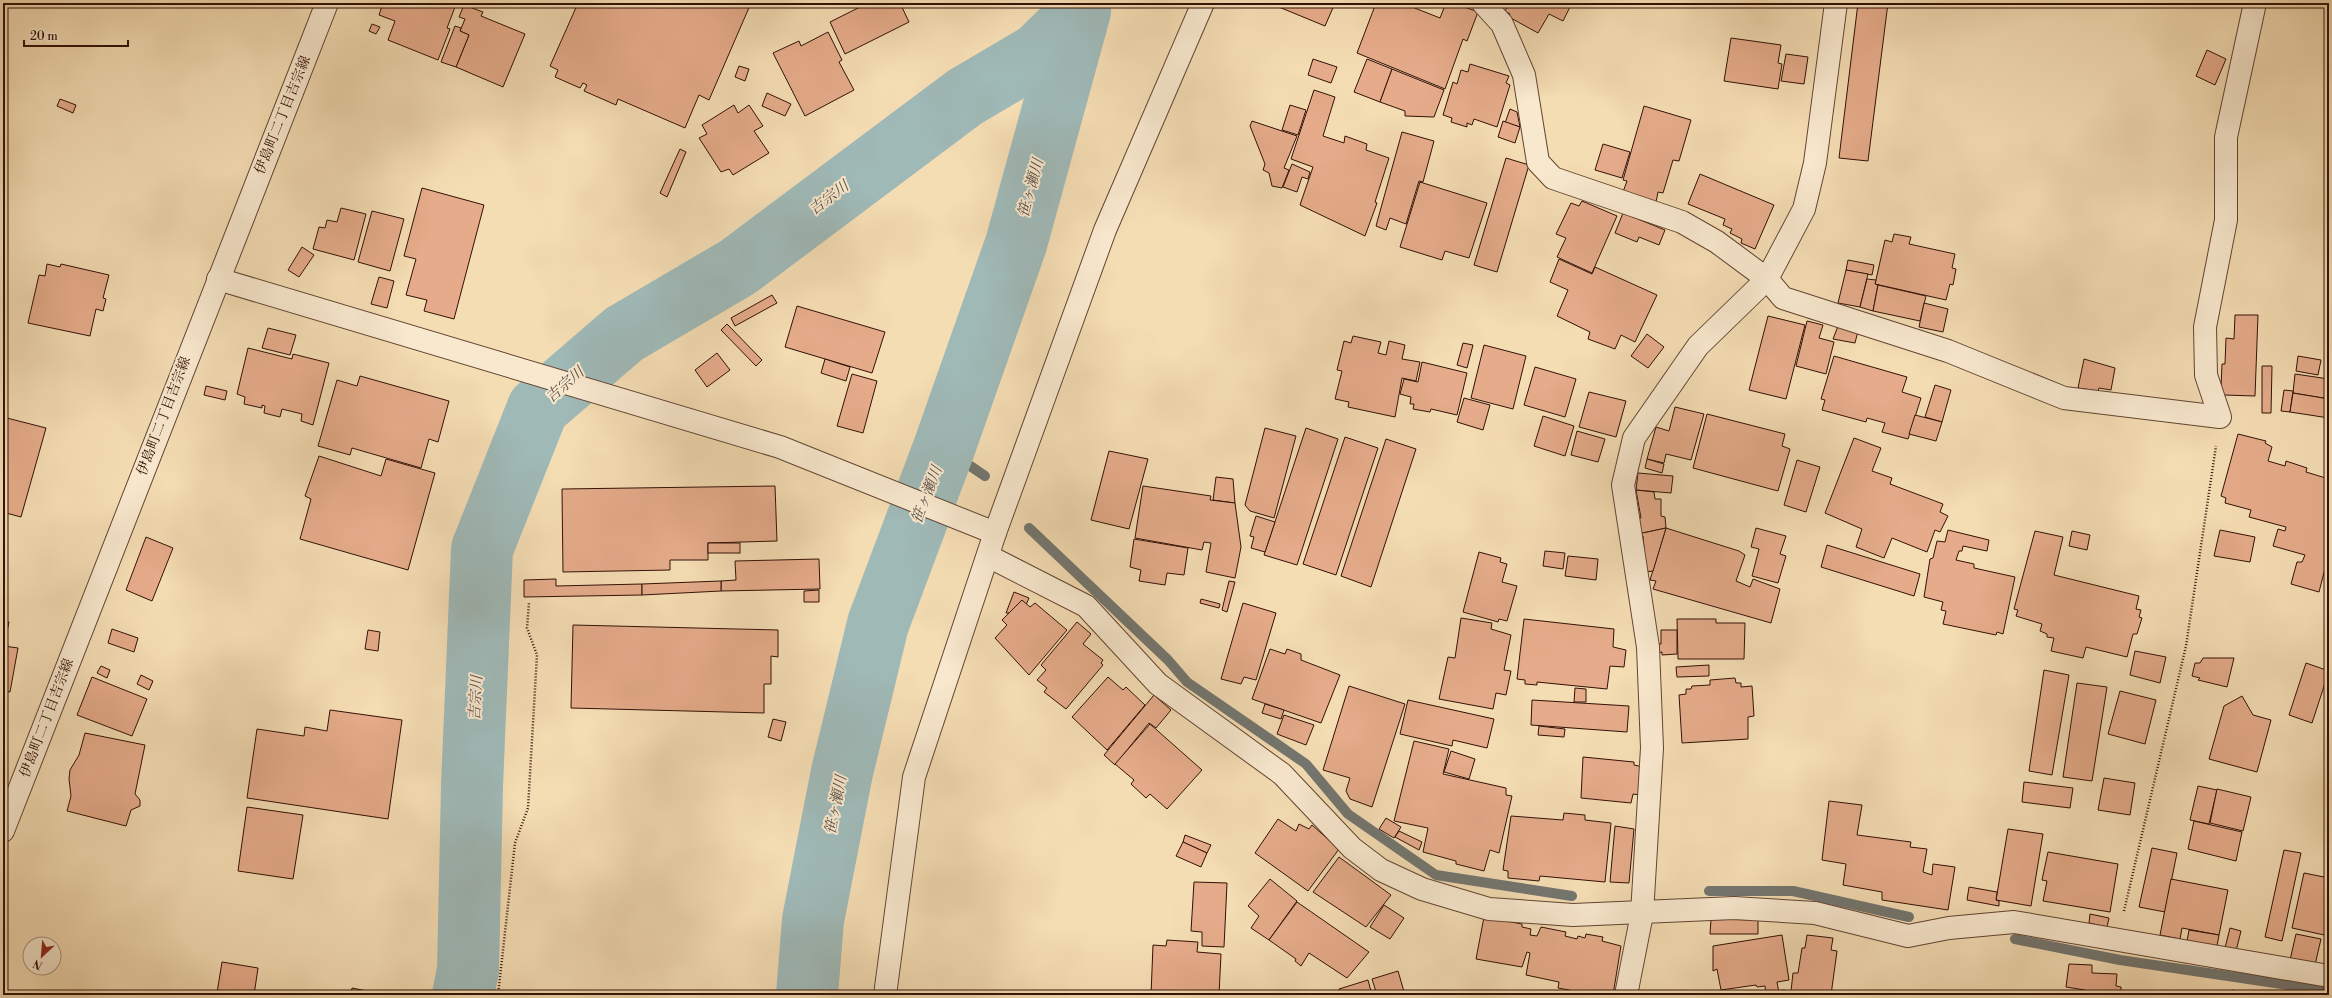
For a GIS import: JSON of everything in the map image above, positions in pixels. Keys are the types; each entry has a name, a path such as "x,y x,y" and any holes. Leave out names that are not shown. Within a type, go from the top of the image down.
{"street":[{"name":"伊島町二丁目吉宗線","path":"3,831 327,3"},
{"path":"884,995 914,777 995,533 1105,230 1203,3"},
{"path":"1483,3 1502,24 1524,75 1538,162 1553,178 1682,222 1717,242 1767,279 1783,298 1948,351 2064,398 2220,417 2206,375 2204,328 2226,220 2226,137 2256,3"},
{"path":"1626,995 1642,914 1652,748 1648,647 1623,485 1634,438 1698,346 1767,279 1804,209 1815,163 1836,3"},
{"path":"218,279 634,402 780,447 995,533"},
{"path":"988,556 1086,606 1158,684 1282,774 1352,848 1381,870 1422,890 1489,910 1573,915 1642,914 1734,908 1814,913 1908,936 1950,928 2014,922 2329,976"}],"path":[{"path":"2117,939 2186,646 2220,417"},
{"path":"498,995 514,843 528,808 537,655 527,628 529,604"}],"building":[{"path":"383,3 445,3 455,7 447,28 450,29 438,60 388,40 395,21 379,15"},
{"path":"578,3 650,3 662,8 664,3 751,3 709,100 699,95 685,128 618,99 616,105 584,91 587,85 583,83 580,88 555,77 558,70 550,66"},
{"path":"868,3 900,3 909,22 845,54 830,22"},
{"path":"1275,3 1335,3 1325,26 1274,5"},
{"path":"1376,3 1392,5 1393,3 1402,3 1440,18 1446,3 1454,3 1478,12 1467,41 1463,39 1445,89 1357,53"},
{"path":"1509,3 1572,3 1563,21 1549,14 1538,33 1509,17 1510,14 1505,11"},
{"path":"1858,3 1888,3 1868,161 1839,158"},
{"path":"464,5 483,12 481,16 525,34 503,87 456,67 469,35 460,31 465,19 459,17"},
{"path":"372,24 380,27 376,34 369,31"},
{"path":"455,26 461,28 460,31 469,35 456,67 441,62"},
{"path":"828,32 842,60 839,62 854,90 805,116 773,53 799,41 801,46"},
{"path":"1731,38 1781,45 1778,63 1782,64 1778,89 1724,81"},
{"path":"2207,50 2226,59 2215,85 2196,76"},
{"path":"1786,54 1808,57 1804,84 1781,81"},
{"path":"1313,59 1337,67 1331,83 1308,75"},
{"path":"1367,59 1392,69 1380,102 1354,92"},
{"path":"1470,64 1509,76 1506,83 1510,85 1497,127 1474,119 1472,125 1467,123 1467,127 1451,122 1452,118 1443,115 1453,82 1457,84 1461,70 1468,72"},
{"path":"739,66 749,69 745,81 735,77"},
{"path":"1392,69 1444,90 1434,117 1405,116 1405,111 1380,102"},
{"path":"1314,90 1335,97 1323,136 1344,143 1345,136 1367,144 1366,150 1389,158 1375,202 1377,203 1365,236 1300,205 1313,167 1291,159"},
{"path":"767,93 791,104 785,116 762,106"},
{"path":"60,99 76,105 73,113 57,106"},
{"path":"734,105 738,113 749,105 763,126 754,131 769,153 733,175 729,169 721,172 699,138 707,134 702,125"},
{"path":"1290,105 1306,110 1298,135 1282,130"},
{"path":"1644,106 1691,120 1679,161 1673,160 1663,193 1658,192 1656,202 1623,192 1627,181 1623,180"},
{"path":"1510,109 1517,112 1520,127 1505,123"},
{"path":"1252,121 1297,136 1284,168 1289,170 1282,188 1272,186 1269,173 1263,170 1265,164 1250,126"},
{"path":"1503,121 1520,127 1515,143 1498,137"},
{"path":"1402,132 1434,141 1423,182 1419,181 1406,224 1390,218 1386,230 1376,226"},
{"path":"1603,144 1630,152 1622,178 1595,170"},
{"path":"680,149 686,152 667,197 660,193"},
{"path":"1506,158 1529,165 1497,272 1474,265"},
{"path":"1292,164 1310,172 1308,179 1302,177 1297,192 1283,187"},
{"path":"1700,174 1774,205 1755,249 1741,243 1742,239 1730,233 1732,229 1723,225 1725,219 1688,204"},
{"path":"1420,182 1487,203 1469,258 1445,251 1442,260 1400,247"},
{"path":"422,188 484,205 454,319 424,311 427,300 406,295 416,259 404,256"},
{"path":"1582,201 1617,216 1592,273 1557,257 1566,238 1556,234 1571,203 1579,206"},
{"path":"341,208 366,214 354,260 313,249 319,227 325,228 327,220 337,222"},
{"path":"372,211 404,219 390,271 358,262"},
{"path":"1623,213 1665,230 1659,245 1639,237 1637,242 1615,233"},
{"path":"1894,234 1911,237 1909,244 1955,254 1952,268 1956,269 1953,285 1950,284 1946,300 1875,284 1885,240 1892,242"},
{"path":"302,247 314,255 299,277 288,270"},
{"path":"1559,259 1592,274 1595,267 1657,295 1635,342 1621,335 1615,349 1588,339 1590,332 1557,316 1568,290 1550,282"},
{"path":"1848,260 1874,265 1872,275 1846,270"},
{"path":"47,264 60,267 61,264 109,275 103,298 106,299 103,311 96,309 90,336 28,323 39,275 45,276"},
{"path":"1846,270 1868,274 1860,307 1838,303"},
{"path":"379,277 394,281 387,308 371,304"},
{"path":"1867,279 1876,280 1875,284 1878,285 1873,311 1860,307"},
{"path":"1878,285 1926,296 1920,321 1873,311"},
{"path":"772,295 777,303 735,326 731,318"},
{"path":"1924,303 1948,309 1943,332 1919,327"},
{"path":"797,306 885,332 872,373 785,347"},
{"path":"2235,315 2258,315 2255,396 2224,395 2221,388 2222,364 2225,364 2226,338 2234,339"},
{"path":"1768,316 1805,325 1786,399 1749,390"},
{"path":"1807,321 1823,325 1819,338 1834,342 1826,374 1796,366"},
{"path":"727,324 762,360 756,366 721,330"},
{"path":"1838,326 1858,331 1855,343 1833,339"},
{"path":"268,328 296,335 290,355 262,348"},
{"path":"1647,334 1664,347 1648,368 1631,356"},
{"path":"1353,336 1381,342 1378,353 1386,355 1389,341 1405,345 1402,359 1420,362 1416,381 1402,378 1395,417 1348,407 1349,402 1335,399 1342,371 1337,370 1344,341 1351,343"},
{"path":"1463,343 1473,345 1467,368 1457,365"},
{"path":"1484,345 1526,356 1513,409 1471,398"},
{"path":"248,348 292,359 293,354 329,363 313,425 301,421 302,414 282,409 280,417 264,413 265,406 262,405 262,408 244,404 245,397 237,394"},
{"path":"717,353 730,370 707,387 695,370"},
{"path":"1834,356 1907,377 1902,392 1921,398 1908,439 1882,432 1885,423 1867,418 1866,422 1822,410 1825,400 1821,399"},
{"path":"2298,356 2321,360 2318,375 2296,371"},
{"path":"825,359 850,367 846,381 821,373"},
{"path":"2084,359 2115,368 2111,390 2099,388 2098,391 2078,388"},
{"path":"1422,362 1467,373 1457,415 1431,409 1430,412 1413,409 1414,404 1410,404 1411,397 1400,394 1404,379 1418,382"},
{"path":"2262,366 2272,366 2271,413 2262,413"},
{"path":"1535,367 1576,379 1565,417 1524,405"},
{"path":"852,374 877,381 863,433 837,426"},
{"path":"2295,374 2329,379 2329,399 2293,393"},
{"path":"360,376 449,401 438,442 429,439 421,468 352,448 350,455 318,446 337,380 357,386"},
{"path":"1935,385 1951,390 1942,422 1925,417"},
{"path":"206,386 227,391 225,400 204,395"},
{"path":"2284,390 2293,391 2290,412 2281,411"},
{"path":"1589,392 1626,401 1616,437 1579,427"},
{"path":"2293,393 2329,399 2329,418 2290,412"},
{"path":"1464,398 1490,405 1483,430 1457,422"},
{"path":"1675,407 1704,414 1691,460 1666,454 1664,463 1647,459 1656,427 1669,431"},
{"path":"1707,414 1785,434 1782,446 1790,449 1778,491 1693,468"},
{"path":"1915,415 1942,422 1936,441 1909,434"},
{"path":"1543,416 1574,426 1565,456 1534,446"},
{"path":"3,417 46,428 21,517 6,513 3,523"},
{"path":"1265,428 1296,436 1274,518 1250,511 1245,505"},
{"path":"1306,428 1338,439 1297,565 1264,555"},
{"path":"1577,431 1605,439 1598,462 1571,455"},
{"path":"2238,434 2266,441 2265,443 2272,447 2268,461 2285,466 2286,461 2307,468 2306,472 2329,479 2329,519 2326,530 2329,531 2329,553 2319,592 2291,584 2297,562 2302,562 2305,555 2273,546 2278,529 2285,531 2286,527 2249,517 2251,510 2225,503 2226,498 2221,496"},
{"path":"1345,437 1378,448 1336,575 1303,564"},
{"path":"1854,438 1881,448 1872,471 1892,478 1890,484 1943,504 1940,512 1948,516 1940,532 1935,530 1927,552 1892,538 1884,558 1856,547 1862,529 1825,513"},
{"path":"1386,439 1416,449 1371,587 1341,576"},
{"path":"1109,451 1148,459 1129,529 1091,520"},
{"path":"319,456 381,476 386,459 435,473 408,570 300,539 311,499 305,496"},
{"path":"1647,459 1664,464 1662,473 1645,468"},
{"path":"1797,460 1820,467 1806,512 1784,505"},
{"path":"1638,473 1673,476 1671,493 1636,490"},
{"path":"1216,477 1233,479 1235,503 1213,500"},
{"path":"775,486 777,541 708,543 708,560 670,560 670,570 563,572 562,489"},
{"path":"1143,486 1211,496 1210,500 1235,503 1241,547 1235,578 1206,572 1211,543 1204,542 1202,550 1135,538"},
{"path":"1636,490 1654,492 1655,499 1661,499 1661,516 1665,517 1666,528 1638,534 1637,518 1641,518"},
{"path":"1256,516 1275,522 1265,552 1251,548 1254,537 1250,536"},
{"path":"1666,528 1739,551 1745,555 1736,581 1750,587 1753,579 1780,589 1771,623 1653,589 1656,581 1650,580"},
{"path":"1666,528 1653,571 1646,572 1643,536 1639,537 1638,534"},
{"path":"1756,528 1786,536 1780,554 1786,556 1778,583 1752,576 1759,549 1751,547"},
{"path":"1948,530 1989,540 1987,551 1963,546 1962,551 1959,551 1956,560 1974,564 1974,568 2015,577 2003,634 1997,632 1996,635 1943,624 1946,611 1941,610 1943,602 1924,597 1930,559 1933,558 1937,541 1945,542"},
{"path":"2220,530 2255,537 2250,562 2214,556"},
{"path":"2035,531 2063,537 2054,575 2139,596 2136,609 2141,610 2139,617 2142,618 2137,634 2133,634 2127,657 2086,647 2083,658 2051,651 2054,638 2047,637 2047,634 2040,631 2042,624 2016,616 2018,610 2014,609"},
{"path":"2072,531 2090,535 2087,550 2069,546"},
{"path":"146,537 173,548 152,601 126,590"},
{"path":"1134,539 1188,548 1184,575 1167,573 1165,585 1139,581 1141,570 1130,567"},
{"path":"708,543 740,543 740,553 708,553"},
{"path":"1827,545 1920,574 1914,596 1821,567"},
{"path":"1545,551 1565,553 1563,569 1543,566"},
{"path":"1479,552 1501,558 1500,562 1507,564 1502,582 1517,586 1507,621 1499,619 1498,622 1463,612"},
{"path":"1568,556 1598,559 1596,580 1565,576"},
{"path":"819,559 820,589 721,591 721,581 736,580 735,561"},
{"path":"556,579 556,586 642,584 642,595 524,597 524,580"},
{"path":"721,581 721,591 642,595 642,584"},
{"path":"1229,581 1235,582 1227,612 1222,610"},
{"path":"819,590 819,602 804,602 804,591"},
{"path":"1014,592 1029,598 1026,605 1022,600 1009,613 1006,613"},
{"path":"1201,599 1220,604 1219,608 1200,603"},
{"path":"1022,600 1030,607 1035,603 1067,630 1029,675 995,638 1007,625 1002,620"},
{"path":"1243,603 1276,613 1256,680 1244,677 1241,684 1221,679"},
{"path":"1461,618 1492,623 1491,629 1511,635 1504,670 1511,671 1506,695 1496,693 1493,709 1439,699 1448,657 1455,658"},
{"path":"1524,619 1614,629 1613,647 1626,650 1624,667 1610,666 1607,689 1537,682 1537,685 1525,684 1525,680 1517,679"},
{"path":"1677,619 1716,619 1716,623 1745,623 1744,659 1678,659"},
{"path":"3,622 9,622 4,646 18,648 10,692 3,691"},
{"path":"1077,622 1091,634 1083,644 1103,660 1101,663 1103,665 1066,709 1044,692 1047,688 1037,680 1046,670 1041,665"},
{"path":"573,625 778,630 778,657 771,656 771,684 764,684 764,713 571,708"},
{"path":"112,629 138,638 134,652 108,643"},
{"path":"368,630 380,632 378,651 365,649"},
{"path":"1661,630 1677,630 1677,654 1662,655 1662,652 1657,653 1657,644 1661,644"},
{"path":"1270,649 1285,654 1287,649 1301,654 1301,660 1340,675 1321,723 1252,699"},
{"path":"2135,651 2166,657 2160,683 2130,675"},
{"path":"2203,658 2234,658 2227,687 2198,680 2200,678 2192,676 2195,663 2200,663"},
{"path":"2306,663 2329,671 2312,723 2289,715"},
{"path":"1709,665 1709,676 1677,677 1676,667"},
{"path":"101,666 110,670 107,678 97,673"},
{"path":"2044,670 2069,675 2052,775 2029,771"},
{"path":"141,675 153,681 149,690 137,684"},
{"path":"92,677 147,699 132,736 77,715"},
{"path":"1108,677 1123,690 1126,687 1145,705 1107,750 1072,717"},
{"path":"1735,678 1736,683 1741,683 1741,687 1752,686 1754,716 1748,717 1748,739 1682,743 1679,695 1686,694 1686,689 1691,689 1692,686 1710,685 1710,680"},
{"path":"2077,683 2107,687 2092,781 2063,777"},
{"path":"1349,686 1405,704 1372,807 1350,799 1346,791 1350,778 1323,770"},
{"path":"1575,688 1586,689 1586,702 1574,702"},
{"path":"2120,691 2156,700 2145,744 2108,734"},
{"path":"1154,695 1171,710 1156,728 1149,723 1115,765 1104,755"},
{"path":"2242,696 2253,715 2271,720 2257,772 2209,759 2224,706"},
{"path":"1408,700 1494,719 1487,748 1453,740 1452,746 1400,734"},
{"path":"1532,700 1629,706 1627,732 1531,725"},
{"path":"1265,704 1284,710 1281,719 1262,713"},
{"path":"330,710 402,720 388,819 247,798 257,729 304,736 305,727 327,731"},
{"path":"1284,715 1314,725 1306,745 1277,734"},
{"path":"773,719 786,722 781,741 768,737"},
{"path":"1150,724 1202,770 1167,809 1150,794 1146,798 1131,784 1134,780 1115,764"},
{"path":"1539,726 1565,729 1564,737 1538,735"},
{"path":"85,733 145,745 135,794 140,800 140,806 131,810 126,826 67,811 71,796 69,779 70,770 79,755"},
{"path":"1414,741 1449,749 1443,774 1506,788 1506,795 1512,796 1499,853 1490,850 1484,871 1456,864 1456,861 1423,852 1428,828 1394,821"},
{"path":"1451,751 1475,759 1469,779 1444,772"},
{"path":"1583,757 1634,762 1634,765 1643,767 1640,795 1633,794 1631,803 1581,798"},
{"path":"2104,778 2135,783 2130,815 2098,810"},
{"path":"2024,782 2073,788 2070,808 2022,802"},
{"path":"2198,786 2217,790 2209,824 2190,820"},
{"path":"2217,789 2251,797 2243,831 2210,823"},
{"path":"1829,801 1862,805 1857,835 1911,842 1910,847 1927,849 1923,872 1932,875 1933,864 1955,867 1948,910 1882,900 1882,892 1843,885 1846,864 1822,860"},
{"path":"247,807 303,815 293,879 238,871"},
{"path":"1564,813 1585,815 1585,820 1611,823 1605,882 1540,876 1539,881 1508,878 1508,871 1503,870 1511,816 1563,820"},
{"path":"1386,818 1401,827 1394,838 1379,829"},
{"path":"1278,819 1296,831 1299,824 1309,829 1312,825 1339,849 1308,891 1255,853"},
{"path":"2194,821 2242,832 2236,861 2188,849"},
{"path":"1615,826 1634,829 1629,883 1610,882"},
{"path":"2008,829 2043,834 2031,906 1996,900"},
{"path":"1399,831 1422,842 1419,850 1395,837"},
{"path":"1185,835 1211,845 1207,853 1183,842"},
{"path":"1183,842 1207,853 1201,867 1176,856"},
{"path":"2152,848 2177,853 2165,912 2139,907"},
{"path":"2284,850 2301,853 2282,941 2265,937"},
{"path":"2048,852 2118,864 2110,912 2043,901 2047,881 2042,880"},
{"path":"1339,857 1391,895 1366,927 1313,892"},
{"path":"2304,873 2329,878 2329,936 2292,928"},
{"path":"1270,879 1297,901 1269,940 1251,928 1259,916 1248,906"},
{"path":"2171,879 2228,890 2219,935 2182,928 2180,939 2160,935"},
{"path":"1194,882 1227,883 1224,947 1202,946 1202,932 1191,931"},
{"path":"1969,887 1997,892 1996,900 1999,901 1999,906 1967,900"},
{"path":"1297,902 1369,952 1347,978 1309,953 1301,966 1295,961 1296,959 1269,940"},
{"path":"1384,905 1404,918 1390,939 1370,927"},
{"path":"2090,914 2109,918 2107,927 2089,923"},
{"path":"1484,917 1522,924 1522,927 1531,929 1530,935 1537,936 1541,927 1566,932 1565,936 1577,939 1578,936 1585,938 1586,934 1603,937 1602,941 1621,946 1613,995 1595,995 1558,988 1559,982 1526,975 1530,953 1527,952 1522,967 1476,959"},
{"path":"1711,919 1758,920 1758,934 1710,934"},
{"path":"2230,928 2241,931 2236,951 2225,948"},
{"path":"2189,930 2219,935 2217,946 2187,941"},
{"path":"2296,934 2321,939 2315,965 2290,960"},
{"path":"1782,935 1789,980 1777,982 1779,993 1766,995 1765,986 1757,987 1756,985 1721,990 1717,969 1713,971 1713,946"},
{"path":"1807,935 1833,938 1831,950 1837,951 1831,995 1781,995 1782,990 1791,991 1793,973 1798,973 1802,948 1805,948"},
{"path":"1167,940 1198,942 1197,952 1221,954 1219,995 1151,995 1153,945 1166,946"},
{"path":"222,962 258,968 254,995 217,993"},
{"path":"2069,964 2092,965 2092,973 2117,974 2116,986 2121,987 2121,995 2084,995 2085,990 2066,987"},
{"path":"1398,971 1405,995 1377,995 1372,979"},
{"path":"1368,980 1372,995 1341,995 1339,989"},
{"path":"352,988 367,991 366,995 351,995"},
{"path":"2232,990 2257,995 2231,995"}],"waterway":[{"name":"笹ヶ瀬川","path":"807,995 813,920 842,772 878,624 944,448 1016,244 1080,11"},
{"name":"吉宗川","path":"463,995 468,970 472,786 482,549 538,408 624,334 738,267 965,97 1038,54 1078,15"},
{"path":"944,448 985,476"},
{"path":"1029,528 1168,660 1187,682 1306,764 1348,814 1436,875 1572,896"},
{"path":"1709,891 1793,891 1909,917"},
{"path":"2015,939 2120,960 2329,991"}]}
